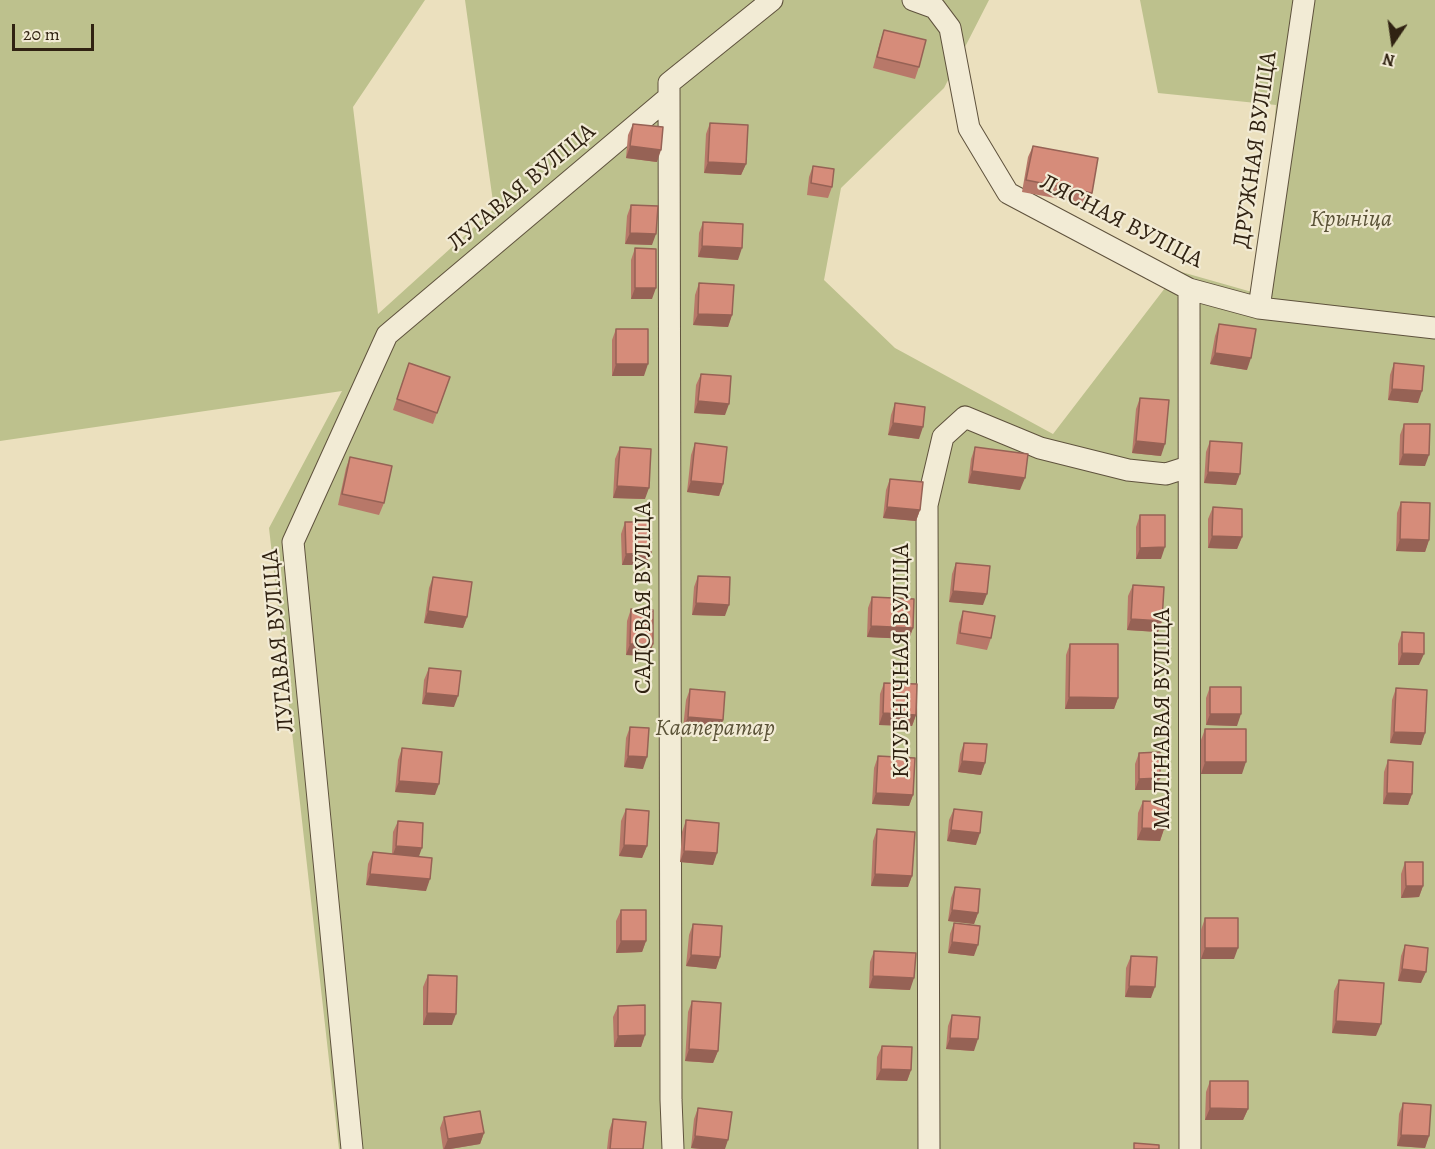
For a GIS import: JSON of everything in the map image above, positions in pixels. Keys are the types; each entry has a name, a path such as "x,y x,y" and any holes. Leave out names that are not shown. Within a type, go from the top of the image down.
{"street":[{"path":"669,90 772,0"},
{"name":"ЛЯСНАЯ ВУЛІЦА","path":"913,0 934,8 950,28 969,128 1008,193 1189,289 1259,308 1435,328"},
{"name":"ДРУЖНАЯ ВУЛІЦА","path":"1259,308 1304,0"},
{"name":"ЛУГАВАЯ ВУЛІЦА","path":"352,1149 293,542 387,335 669,90"},
{"name":"САДОВАЯ ВУЛІЦА","path":"669,90 670,1088 673,1149"},
{"name":"МАЛІНАВАЯ ВУЛІЦА","path":"1189,289 1190,1149"},
{"name":"КЛУБНІЧНАЯ ВУЛІЦА","path":"929,1149 927,505 943,437 965,417 1040,448 1128,470 1166,474 1188,467"}],"green space":[{"name":"Кааператар","path":"0,0 425,0 353,107 378,314 494,209 465,0 989,0 944,88 841,188 824,280 895,348 1053,434 1178,271 1259,294 1276,105 1158,93 1140,0 1435,0 1435,1149 339,1149 269,528 342,391 0,441"}],"building":[{"path":"884,30 926,40 919,67 877,57"},
{"path":"710,123 748,125 746,164 708,162"},
{"path":"633,124 663,127 661,150 630,146"},
{"path":"1033,146 1098,158 1092,193 1026,180"},
{"path":"813,166 834,169 832,187 811,183"},
{"path":"631,205 658,206 656,234 630,233"},
{"path":"703,222 743,224 742,248 702,246"},
{"path":"635,248 656,249 656,288 635,288"},
{"path":"699,283 734,285 732,315 698,314"},
{"path":"1219,324 1256,329 1251,358 1215,353"},
{"path":"616,329 648,329 648,364 616,364"},
{"path":"409,363 450,377 437,413 397,399"},
{"path":"1394,363 1424,366 1422,391 1392,389"},
{"path":"701,374 731,376 729,404 698,401"},
{"path":"1140,398 1169,400 1165,444 1136,441"},
{"path":"895,403 925,407 923,427 893,423"},
{"path":"1404,424 1430,424 1429,455 1403,454"},
{"path":"1210,441 1242,443 1240,474 1208,472"},
{"path":"695,443 727,447 723,484 691,481"},
{"path":"620,447 651,449 649,488 617,486"},
{"path":"975,447 1028,454 1025,478 972,471"},
{"path":"350,457 392,466 384,503 342,494"},
{"path":"890,479 923,482 920,510 887,507"},
{"path":"1401,502 1430,503 1429,540 1400,539"},
{"path":"1213,507 1242,509 1242,537 1212,536"},
{"path":"1140,515 1165,515 1165,547 1140,548"},
{"path":"625,522 650,522 651,553 626,554"},
{"path":"956,563 990,566 987,594 953,591"},
{"path":"698,576 730,577 729,605 696,603"},
{"path":"433,577 472,582 467,617 428,611"},
{"path":"1133,585 1164,587 1162,621 1131,619"},
{"path":"872,597 914,599 913,628 871,626"},
{"path":"631,609 653,610 653,644 630,644"},
{"path":"963,611 995,616 991,638 960,633"},
{"path":"1402,632 1424,633 1424,654 1402,653"},
{"path":"1070,644 1118,644 1118,698 1069,697"},
{"path":"429,668 461,671 458,696 426,693"},
{"path":"884,683 917,684 916,715 883,713"},
{"path":"1210,687 1241,687 1241,714 1210,714"},
{"path":"1396,688 1427,690 1425,733 1394,732"},
{"path":"690,689 725,692 723,720 688,717"},
{"path":"630,727 649,728 647,757 628,756"},
{"path":"1205,729 1246,729 1246,762 1205,762"},
{"path":"964,743 987,744 985,763 962,761"},
{"path":"402,748 442,752 439,784 399,781"},
{"path":"1160,752 1160,778 1139,779 1139,753"},
{"path":"878,756 915,758 913,795 876,793"},
{"path":"1388,760 1413,762 1412,794 1387,793"},
{"path":"1143,801 1165,802 1164,829 1142,828"},
{"path":"626,809 649,811 647,846 624,845"},
{"path":"954,809 982,812 980,833 951,830"},
{"path":"686,820 719,823 717,853 684,851"},
{"path":"398,821 423,823 422,848 396,846"},
{"path":"877,829 915,832 912,876 875,874"},
{"path":"373,852 432,858 430,879 370,874"},
{"path":"1405,862 1423,862 1423,886 1406,886"},
{"path":"955,887 980,889 978,913 952,910"},
{"path":"621,910 646,910 646,941 621,941"},
{"path":"1205,918 1238,918 1238,948 1205,948"},
{"path":"954,923 980,926 978,945 952,942"},
{"path":"693,924 722,926 720,957 691,955"},
{"path":"1405,945 1428,948 1426,972 1402,969"},
{"path":"874,951 916,953 914,978 873,976"},
{"path":"1131,956 1157,957 1155,987 1129,986"},
{"path":"428,975 457,976 456,1014 427,1013"},
{"path":"1339,980 1384,983 1381,1024 1336,1021"},
{"path":"692,1001 721,1003 718,1051 689,1049"},
{"path":"645,1005 645,1035 618,1036 618,1006"},
{"path":"952,1015 980,1017 978,1039 950,1038"},
{"path":"882,1046 912,1047 911,1070 881,1069"},
{"path":"1210,1081 1248,1081 1248,1109 1210,1108"},
{"path":"1403,1103 1431,1105 1429,1136 1401,1135"},
{"path":"698,1108 732,1112 728,1140 695,1136"},
{"path":"480,1111 484,1133 448,1139 444,1117"},
{"path":"613,1119 646,1122 643,1149 610,1149"},
{"path":"1134,1143 1159,1145 1159,1149 1134,1149"}],"park label":[{"name":"Крыніца","path":"1351,220"}]}
